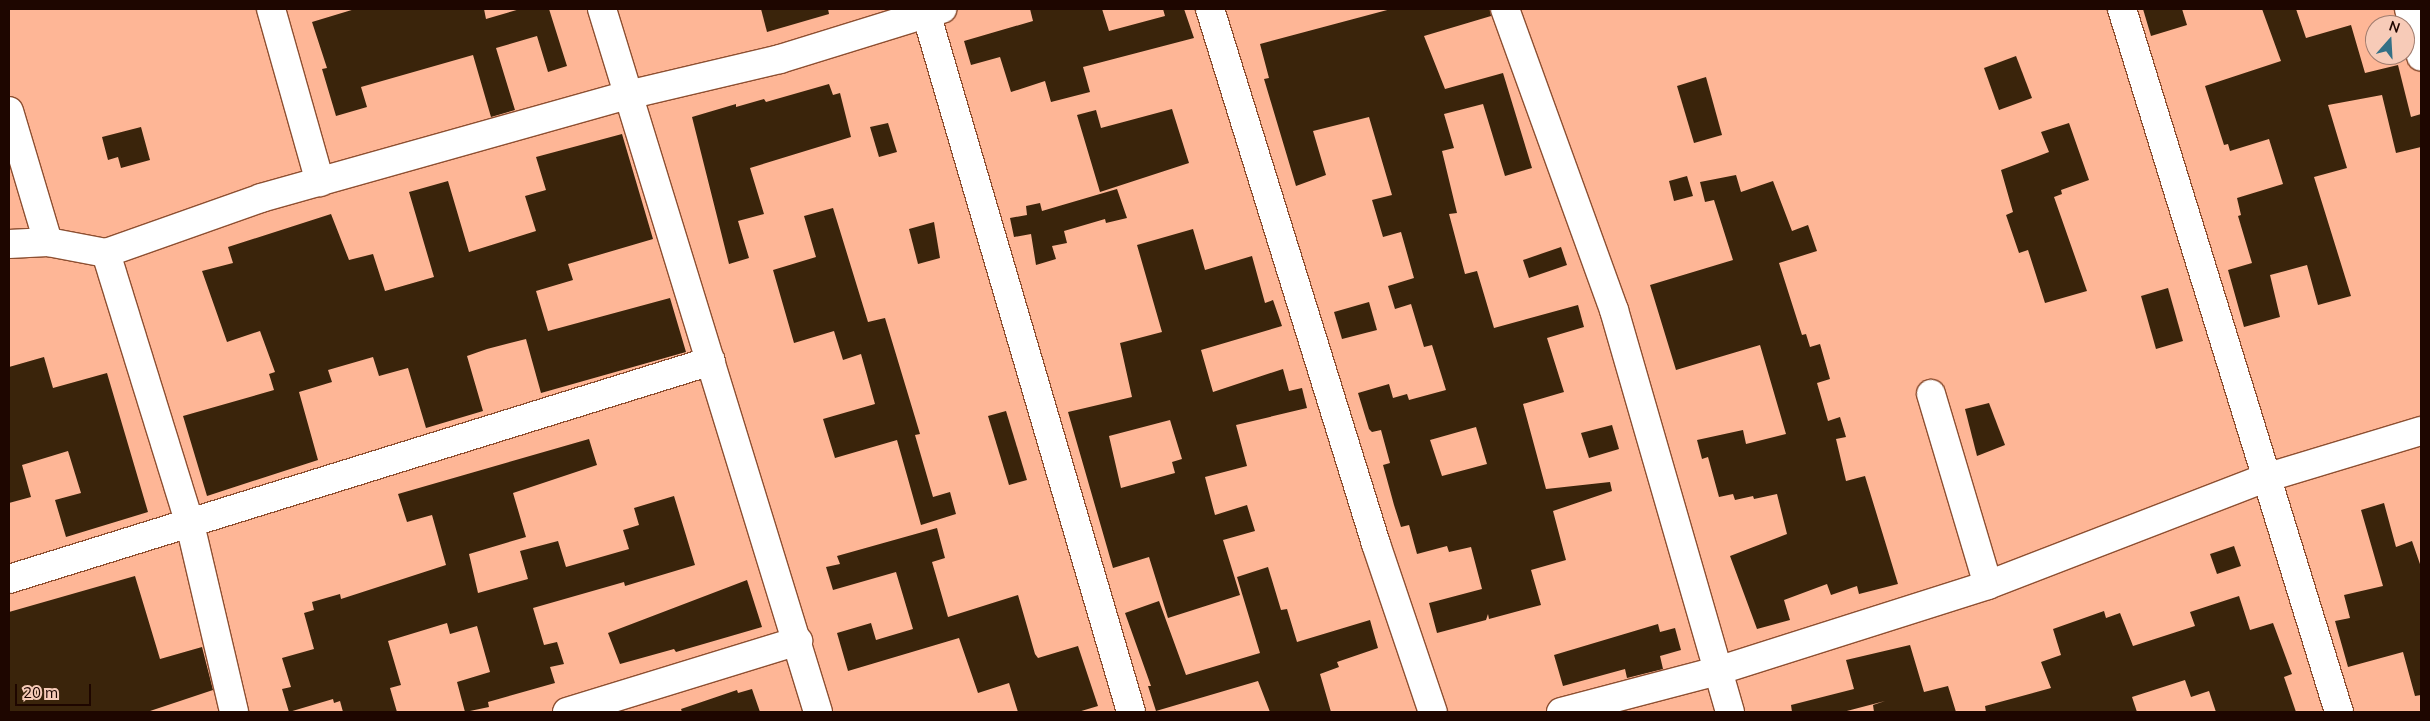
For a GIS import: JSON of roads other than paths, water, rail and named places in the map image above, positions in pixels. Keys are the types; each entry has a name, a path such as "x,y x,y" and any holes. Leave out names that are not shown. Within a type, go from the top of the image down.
{"street":[{"path":"271,9 320,182"},
{"path":"602,9 798,641 818,712"},
{"path":"1210,9 1376,544 1433,712"},
{"path":"1505,9 1614,310 1730,712"},
{"path":"2122,9 2265,478 2339,712"},
{"path":"2409,9 2421,56"},
{"path":"9,244 48,242 106,253 261,198 628,95 780,59 934,11 1131,712"},
{"path":"9,111 48,242"},
{"path":"106,253 190,524 234,712"},
{"path":"9,579 711,361"},
{"path":"1931,394 1988,585"},
{"path":"1561,712 1718,671 1988,585 2265,478 2421,431"},
{"path":"567,712 798,641"}]}
